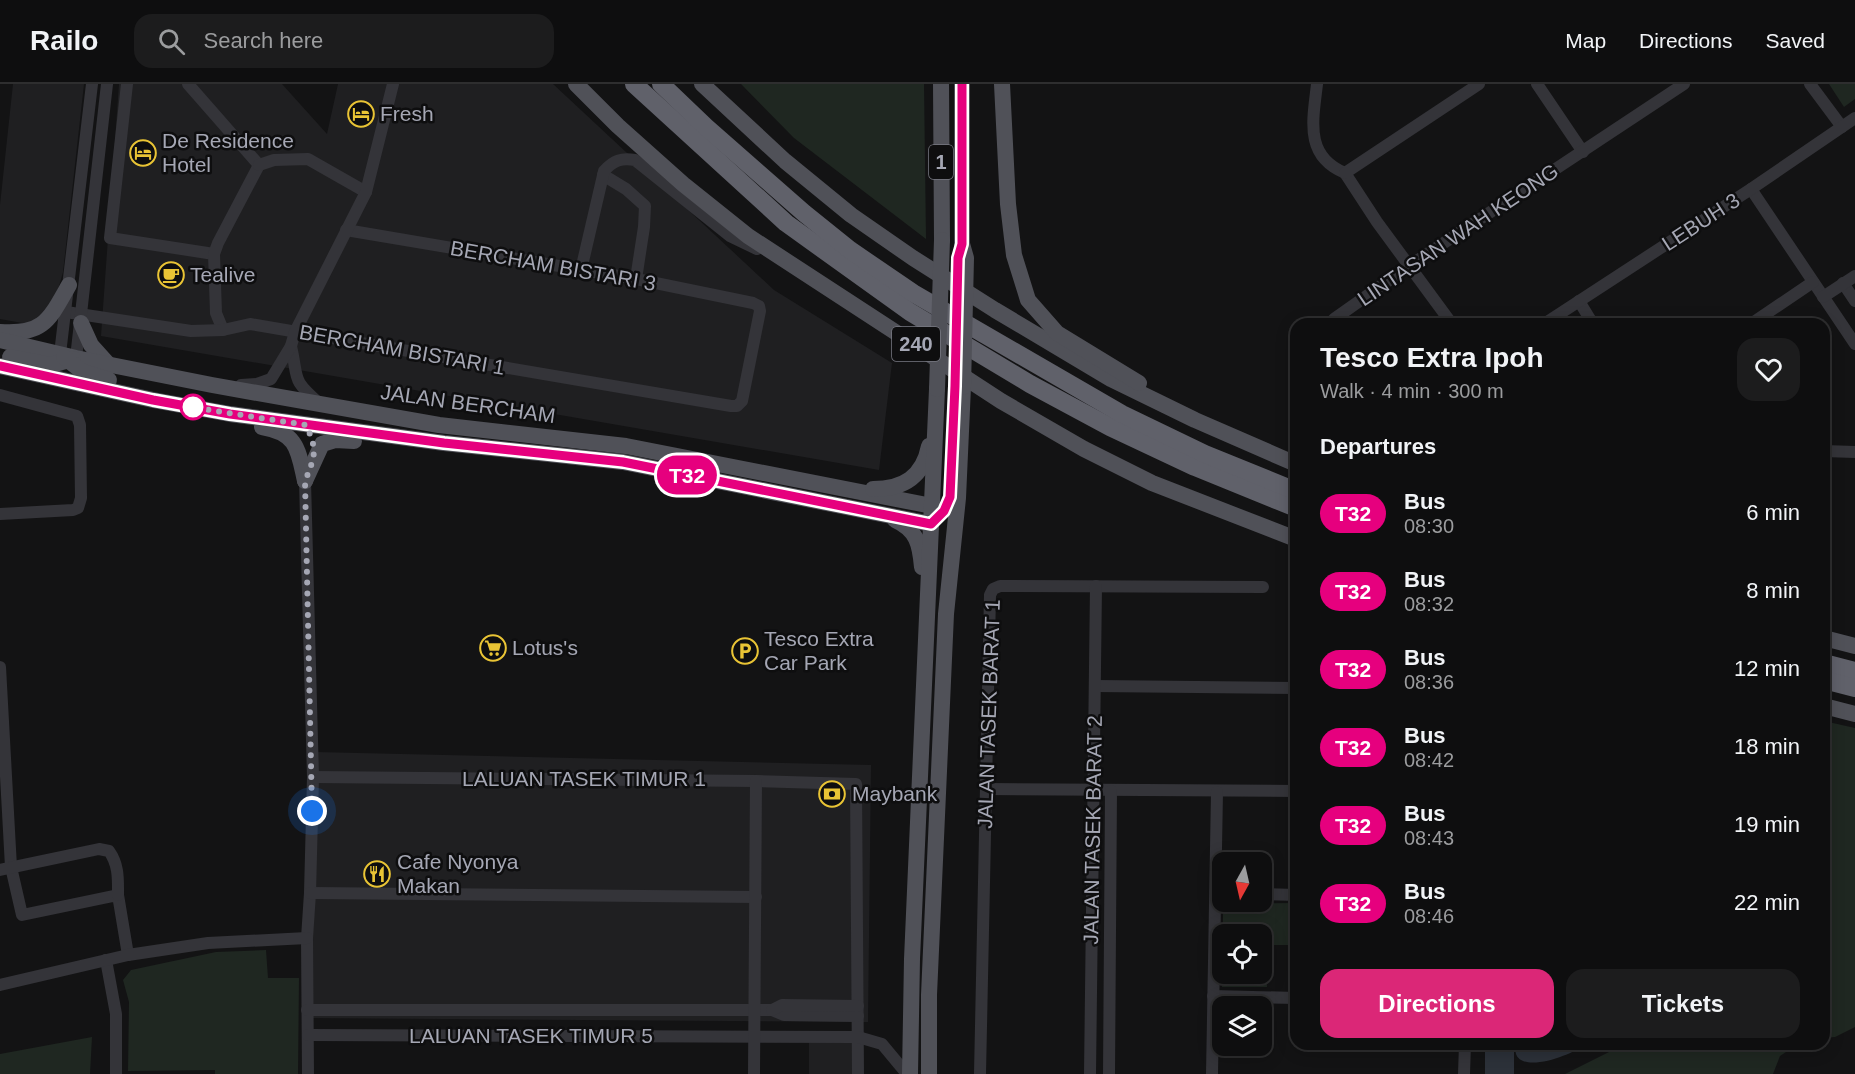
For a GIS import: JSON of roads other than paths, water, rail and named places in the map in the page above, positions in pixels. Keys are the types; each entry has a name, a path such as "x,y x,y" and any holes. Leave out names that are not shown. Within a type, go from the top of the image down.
{"highway":[{"path":"634,84 786,223 910,312 1030,384 1110,427 1195,467 1290,506"},
{"path":"661,84 804,213 850,249 913,293 1122,414 1205,454 1290,489"},
{"path":"1830,665 1855,671"},
{"path":"1830,682 1855,688"}],"main road":[{"name":"240","path":"576,84 618,126 683,184 748,236 1001,401 1084,449 1152,483 1290,537"},
{"path":"702,84 785,161 850,215 986,304 1111,379 1195,420 1290,461"},
{"path":"716,84 751,120 785,161"},
{"name":"1","path":"908,1074 934,515 935,418 942,240 941,84"},
{"name":"1","path":"929,1074 929,995 946,614 958,498 959,387 966,258 962,244 962,84"},
{"path":"1002,84 1008,204 1014,255 1028,300 1057,333 1105,360 1195,420"},
{"path":"0,332 32,331 44,323 55,310 69,285"},
{"path":"82,318 91,345 109,365"},
{"name":"JALAN BERCHAM","path":"0,340 72,360 439,425 626,446 734,468 934,515"},
{"path":"0,355 46,364 72,360 110,380 248,408 282,421"},
{"name":"JALAN BERCHAM","path":"0,366 153,400 306,425 444,443 623,462 880,513 934,515"},
{"path":"216,386 236,397 292,409 299,414 312,438 315,457"},
{"path":"952,555 948,528 934,515 947,504 950,497 959,387"},
{"path":"153,400 168,410 283,432 292,440 299,453 305,481"},
{"path":"734,468 743,465 873,489 887,489 904,484 917,474 926,461 935,418"},
{"path":"305,481 322,444 335,440 418,447 444,443"},
{"path":"880,513 908,526 917,539 921,553 928,618"},
{"path":"1830,640 1855,646"},
{"path":"1830,708 1855,714"}],"street":[{"path":"72,360 66,312 92,84"},
{"path":"72,360 82,318 107,84"},
{"path":"127,84 110,238 214,254"},
{"path":"188,84 259,165"},
{"path":"216,386 257,384 271,379 291,346 295,332 366,192 393,84"},
{"path":"1317,84 1313,121 1316,144 1324,160 1332,167 1345,172 1448,318"},
{"path":"1345,172 1479,84"},
{"path":"1537,84 1583,152"},
{"path":"1810,84 1842,127"},
{"name":"LINTASAN WAH KEONG","path":"1335,318 1677,86"},
{"name":"LEBUH 3","path":"1554,318 1855,118"},
{"path":"582,270 604,171 612,162 623,158 635,160 730,236 796,269"},
{"path":"223,330 216,313 214,254 259,165 274,160 308,159 366,192"},
{"path":"603,175 626,189 645,206 636,279"},
{"path":"1751,189 1855,344"},
{"path":"94,202 114,205"},
{"name":"BERCHAM BISTARI 3","path":"346,230 636,279 753,303 759,306 760,311 742,400 737,406"},
{"path":"1823,297 1855,276"},
{"path":"1760,318 1813,282"},
{"path":"1843,284 1855,301"},
{"path":"1579,302 1589,318"},
{"name":"BERCHAM BISTARI 1","path":"66,312 82,318 191,332 223,330 250,324 737,406"},
{"path":"291,346 294,371 299,384 321,404"},
{"path":"0,395 77,416 81,425 81,504 78,508 0,514"},
{"path":"1830,451 1855,452"},
{"path":"305,481 313,777 307,938 308,1074"},
{"name":"JALAN TASEK BARAT 1","path":"980,1074 990,595 993,589 1000,586 1263,587"},
{"name":"JALAN TASEK BARAT 2","path":"1090,1074 1096,586"},
{"path":"0,667 6,869 22,915 117,895"},
{"path":"1095,686 1290,688"},
{"name":"LALUAN TASEK TIMUR 1","path":"313,777 856,784 858,1012"},
{"path":"754,1074 756,781"},
{"path":"986,789 1290,791"},
{"path":"1109,1074 1112,791"},
{"path":"1217,792 1218,852"},
{"path":"6,869 99,849 109,851 115,859 118,870 117,895 128,956"},
{"path":"310,893 756,897"},
{"path":"1272,894 1290,895"},
{"path":"1213,996 1218,912"},
{"path":"0,985 106,960 208,943 307,938"},
{"path":"106,960 116,1014 116,1074"},
{"path":"1272,997 1290,998"},
{"path":"307,1010 772,1010 782,1005 858,1012 858,1074"},
{"name":"LALUAN TASEK TIMUR 5","path":"308,1035 858,1038 882,1044 908,1074"},
{"path":"1464,1074 1465,1050"},
{"path":"1212,1056 1212,1074"}],"place":[{"name":"Fresh","path":"361,114"},
{"name":"De Residence Hotel","path":"143,153"},
{"name":"Tealive","path":"171,275"},
{"name":"Lotus's","path":"493,648"},
{"name":"Tesco Extra Car Park","path":"745,651"},
{"name":"Maybank","path":"832,794"},
{"name":"Cafe Nyonya Makan","path":"377,874"}]}
